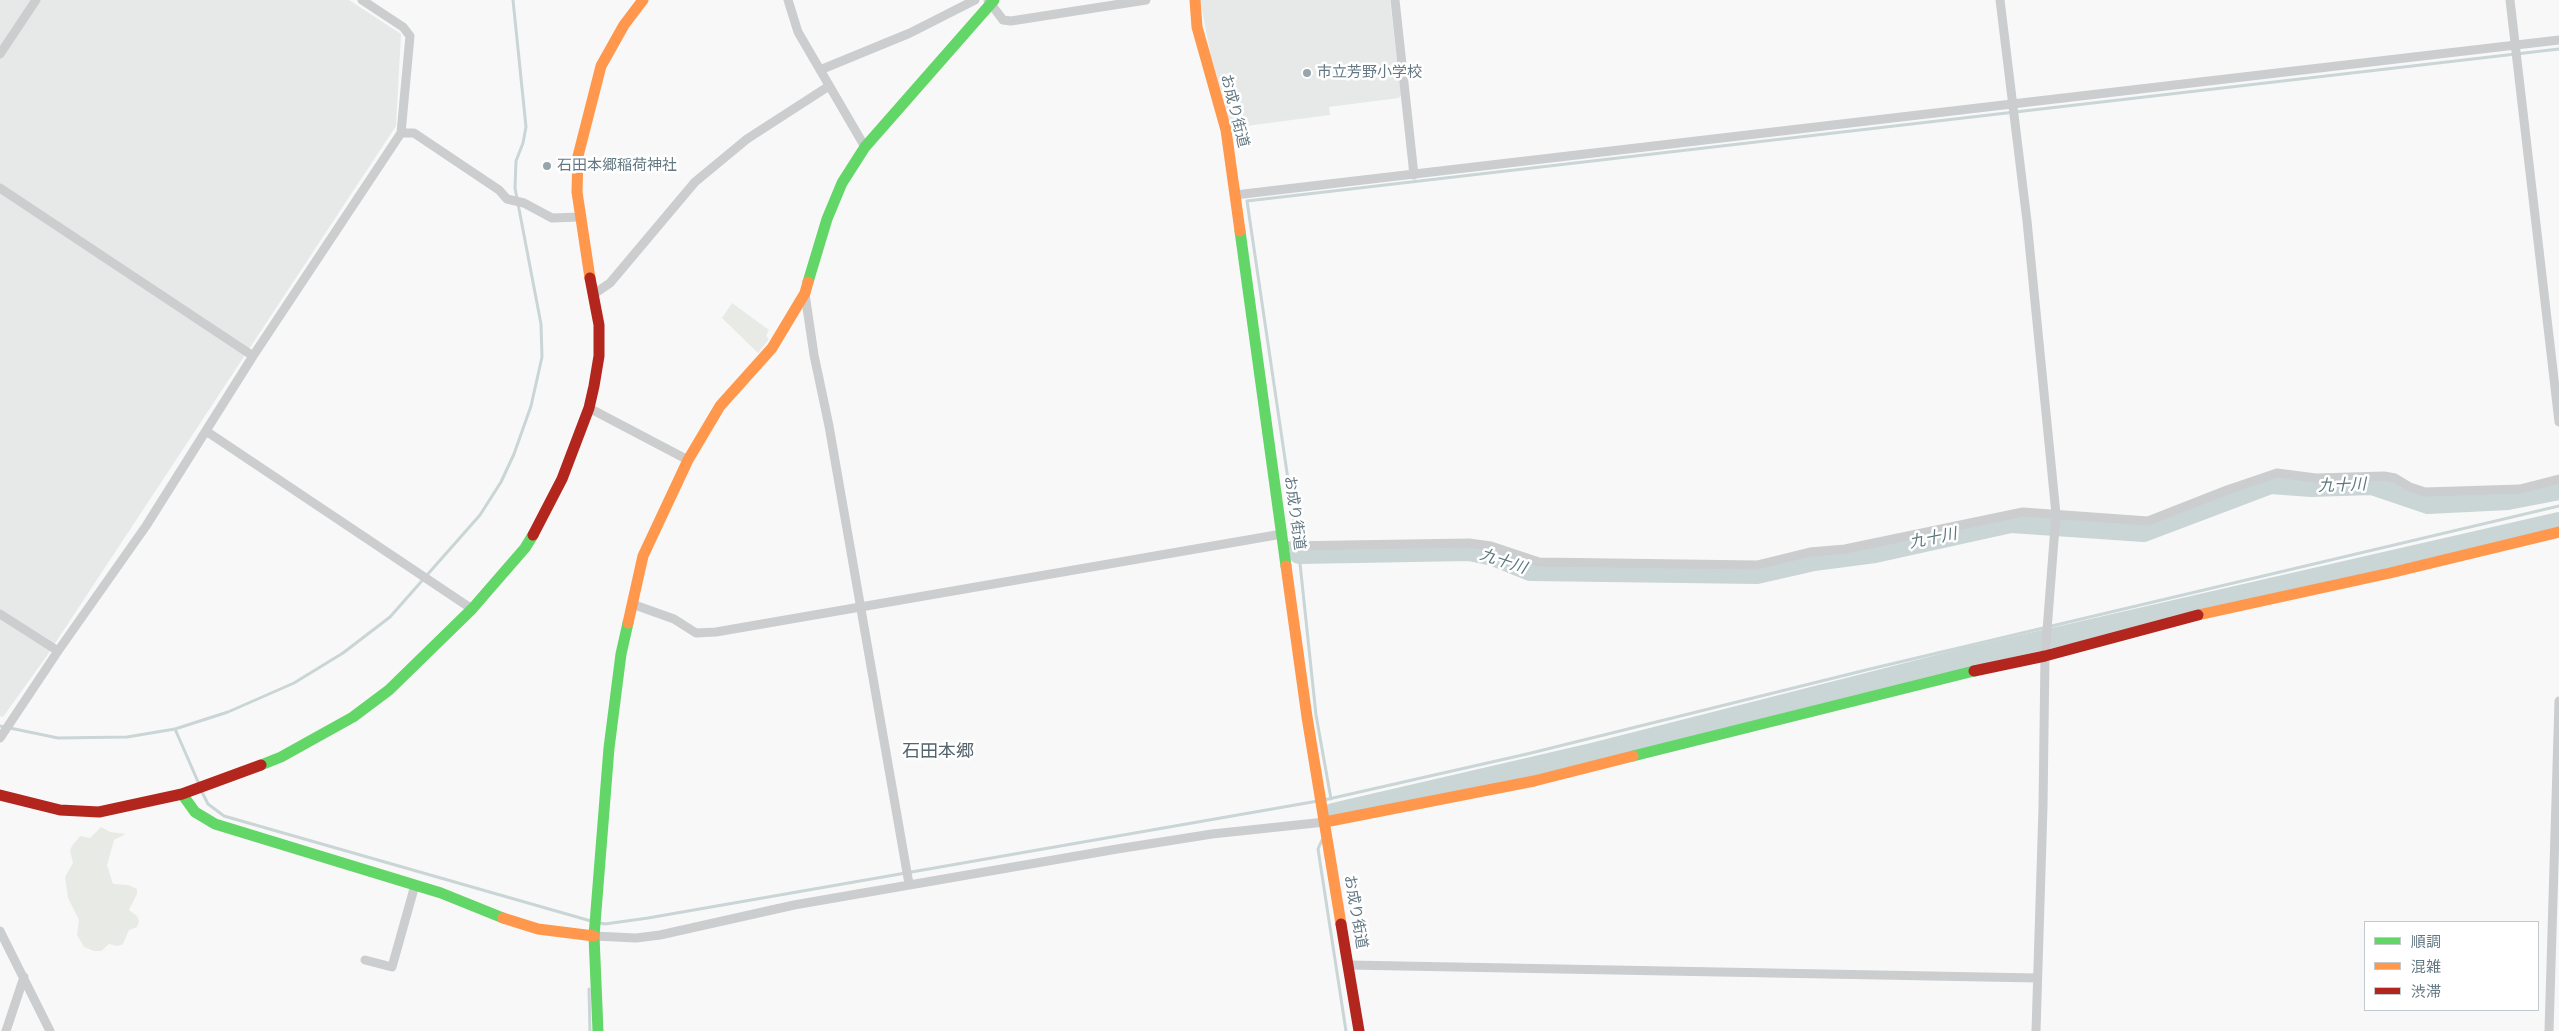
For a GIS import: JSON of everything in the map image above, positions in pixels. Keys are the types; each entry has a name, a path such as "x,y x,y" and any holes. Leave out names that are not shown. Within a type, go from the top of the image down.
{"street":[{"path":"0,54 36,0"},
{"path":"0,738 58,651 146,526 253,356 401,133 410,36 403,27 362,0"},
{"path":"0,795 37,806 78,812 139,806 182,794 281,757 353,718 424,658 472,609 525,548 538,528 562,480 589,408 599,356 599,325 580,217 577,192 578,156 594,88 612,43 643,0"},
{"path":"788,0 798,32 865,146"},
{"path":"820,70 910,32 976,0"},
{"path":"598,1031 594,936 609,748 621,654 643,556 652,533 688,460 720,406 772,348 805,293 828,219 842,183 865,146 991,1 1002,20 1011,21 1146,0"},
{"name":"お成り街道","path":"1195,0 1197,28 1226,130 1307,717 1359,1031"},
{"path":"1394,0 1414,175"},
{"path":"2000,0 2048,424 2056,514 2045,656 2043,807 2036,1031"},
{"path":"2510,0 2559,422"},
{"path":"1235,195 1414,175 1510,161 2559,40"},
{"path":"594,294 610,283 695,182 747,139 829,86"},
{"path":"401,133 414,133 499,190 507,199 524,203 552,218 580,217"},
{"path":"0,188 253,356"},
{"path":"805,293 814,355 829,426 909,884"},
{"path":"589,408 688,460"},
{"path":"206,432 472,609"},
{"path":"1284,546 1469,542 1491,546 1539,562 1756,565 1810,552 1845,549 2023,512 2148,521 2240,485 2278,474 2316,478 2384,476 2395,478 2410,487 2425,492 2520,489 2559,479"},
{"path":"182,794 195,812 215,824 460,899 520,925 594,936 636,938 660,935 794,905 909,884 1212,834 1325,822 1534,781 1962,673 2045,656 2193,616 2439,562 2559,532"},
{"path":"632,604 674,619 696,633 716,632 1282,534"},
{"path":"0,614 58,651"},
{"path":"2549,1031 2559,702"},
{"path":"365,960 392,967 415,885"},
{"path":"0,931 50,1031"},
{"path":"1349,965 2037,978"},
{"path":"6,1031 24,977"}],"shaded area":[{"path":"0,0 349,0 401,34 396,126 46,657 3,717 0,716"},
{"name":"市立芳野小学校","path":"1200,0 1390,0 1401,95 1399,98 1329,107 1330,115 1231,128 1210,52"},
{"path":"732,303 769,330 766,336 769,339 758,353 722,318"},
{"path":"101,827 110,832 126,834 114,840 107,865 113,884 128,885 137,889 137,894 129,910 137,916 139,921 137,927 129,930 123,944 118,946 109,944 101,951 94,951 84,947 77,935 79,920 68,898 65,877 73,863 70,850 72,846 80,836 90,838"}],"waterway":[{"path":"0,726 58,738 127,737 175,729 228,712 294,683 343,653 390,617 480,515 501,482 514,454 531,406 542,357 541,324 515,188 516,161 523,143 526,127 513,0"},
{"path":"1331,799 1316,715 1299,554 1247,201 2559,49"},
{"name":"九十川","path":"1299,554 1469,551 1493,556 1530,571 1757,574 1814,561 1875,553 2011,523 2144,532 2271,484 2311,487 2372,485 2428,504 2508,500 2559,490"},
{"path":"1324,800 1527,754 1870,669 2559,506"},
{"path":"1333,813 1592,753 1969,657 2559,522"},
{"path":"175,729 199,784"},
{"path":"202,792 208,804 224,816 591,921"},
{"path":"600,923 605,924 648,918 1318,801"},
{"path":"1322,840 1318,849 1346,1031"},
{"path":"589,989 590,1031"}],"traffic: fast":[{"path":"808,282 827,219 842,183 865,147 994,0"},
{"path":"1240,231 1286,566"},
{"path":"261,765 281,757 353,717 389,690 472,609 525,548 533,535"},
{"path":"598,1031 594,936 609,748 621,654 628,623"},
{"path":"1633,756 1974,671"},
{"path":"182,794 195,812 215,824 441,893 503,918"}],"traffic: slow":[{"path":"590,278 577,192 578,156 601,66 624,25 643,0"},
{"path":"1195,0 1197,27 1226,130 1240,231"},
{"path":"628,623 643,556 688,460 720,406 772,348 805,293 808,282"},
{"path":"2198,615 2390,573 2559,532"},
{"path":"1286,566 1307,717 1341,924"},
{"path":"1325,822 1534,781 1633,756"},
{"path":"503,918 538,929 594,936"}],"traffic: jam":[{"path":"533,535 562,479 589,408 594,386 599,356 599,325 590,278"},
{"path":"1974,671 2045,656 2198,615"},
{"path":"0,795 60,810 99,812 182,794 261,765"},
{"path":"1341,924 1359,1031"}],"place":[{"name":"市立芳野小学校","path":"1307,73"},
{"name":"石田本郷稲荷神社","path":"547,166"}],"district":[{"name":"石田本郷","path":"938,752"}]}
